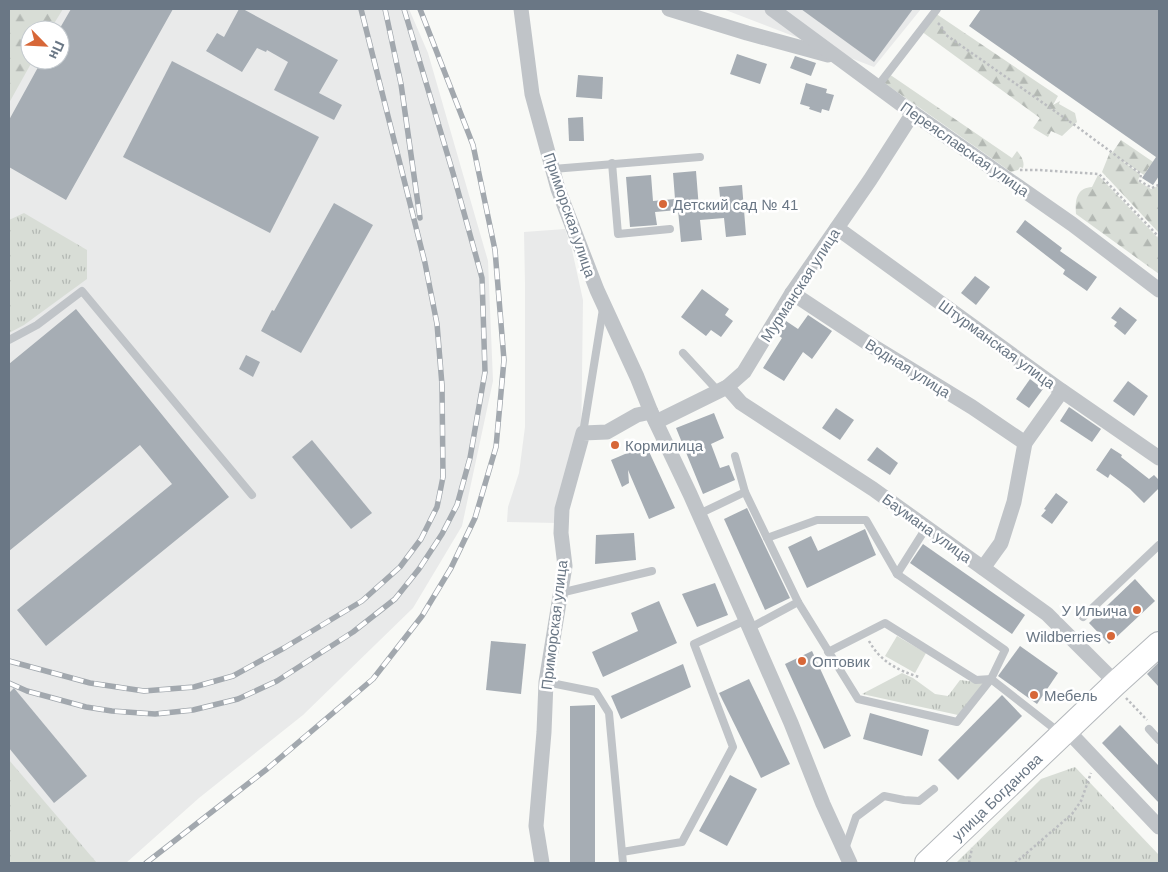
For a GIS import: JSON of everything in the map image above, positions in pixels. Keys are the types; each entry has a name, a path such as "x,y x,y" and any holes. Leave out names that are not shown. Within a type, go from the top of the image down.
{"main road":[{"name":"улица Богданова","path":"927,863 1064,732 1118,688 1159,644"}],"street":[{"name":"Приморская улица","path":"521,9 532,94 558,189 597,290 638,377 653,417 748,624 791,723 823,804 848,857"},
{"path":"669,9 837,57"},
{"name":"Переяславская улица","path":"772,9 913,113 1072,224 1159,290"},
{"name":"Мурманская улица","path":"653,417 723,389 744,372 792,293 913,113"},
{"name":"Штурманская улица","path":"837,228 1062,391 1159,458"},
{"name":"Водная улица","path":"792,293 866,342 972,407 1025,443"},
{"name":"Баумана улица","path":"723,389 741,403 873,489 1047,614 1118,688"},
{"path":"983,568 1001,542 1014,502 1025,443 1062,391"},
{"path":"583,433 606,432 637,415 653,417"},
{"name":"Приморская улица","path":"542,863 536,826 546,682 565,566 561,533 562,509 583,433"},
{"path":"1064,732 1096,760 1159,827"}],"lane":[{"path":"877,87 937,9"},
{"path":"553,169 700,157"},
{"path":"612,164 618,234 670,229"},
{"path":"9,340 37,325 82,291 252,495"},
{"path":"583,433 604,304"},
{"path":"684,353 723,389"},
{"path":"735,456 745,492 767,538 798,602 858,700 957,722 991,678 1005,650 897,574 866,520 817,520 767,538"},
{"path":"699,514 745,492"},
{"path":"897,574 926,528"},
{"path":"1082,618 1159,545"},
{"path":"560,593 652,570"},
{"path":"622,852 682,842 733,747 694,644 748,624 798,602"},
{"path":"828,652 885,624 976,680 991,678 1064,732"},
{"path":"546,682 596,692 609,713 623,863"},
{"path":"1149,729 1159,740"},
{"path":"848,857 856,817 884,796 919,801 934,789"}],"path":[{"path":"930,17 941,26 946,35 1141,174 1140,181 1152,188 1159,186"},
{"path":"1020,170 1099,174 1159,237"},
{"path":"865,634 881,658 896,668 919,677"},
{"path":"1118,688 1150,723 1149,729"},
{"path":"1014,863 1072,814 1081,801 1096,760"},
{"path":"970,863 972,848"}],"shaded area":[{"path":"9,9 409,9 428,53 488,261 493,381 462,526 413,608 303,715 199,798 126,863 9,863"},
{"path":"723,9 921,9 874,67"},
{"path":"565,229 572,250 583,300 581,451 557,523 507,522 508,507 519,473 525,427 524,232"}],"green space":[{"path":"9,9 63,9 56,20 20,20 20,70 27,70 9,103"},
{"path":"935,13 1058,96 1053,105 1060,101 1059,104 1075,113 1077,122 1062,136 1051,131 1048,137 1033,128 1040,118 921,31"},
{"path":"889,74 1012,158 1017,151 1023,161 1023,168 1020,167 1018,170 1011,172 883,82"},
{"path":"1121,140 1159,166 1159,173 1149,167 1144,175 1117,157 1140,174 1138,181 1151,189 1159,187 1159,233 1102,172 1110,152 1112,153"},
{"path":"1098,175 1159,239 1159,274 1076,214 1078,196 1083,190 1092,187"},
{"path":"24,213 87,250 87,279 24,325 9,333 9,220"},
{"path":"897,636 926,653 915,673 885,656"},
{"path":"902,673 913,678 935,694 948,696 960,680 984,683 958,715 862,694"},
{"path":"9,760 97,863 9,863"},
{"path":"1075,767 1159,855 1159,863 956,863 1041,779"}],"building":[{"path":"71,9 173,9 66,200 9,167 9,120 36,70 70,70 70,20 65,20"},
{"path":"239,9 243,9 338,60 319,93 342,105 334,120 274,90 288,62 267,50 266,52 257,48 242,72 206,51 217,33 224,37"},
{"path":"801,9 913,9 874,62"},
{"path":"981,9 1159,9 1159,176 1153,185 1142,178 1156,157 969,26"},
{"path":"737,54 767,64 760,84 730,74"},
{"path":"795,56 816,63 811,76 790,68"},
{"path":"172,61 319,137 270,233 123,157"},
{"path":"578,75 603,77 602,99 576,97"},
{"path":"806,83 827,89 826,93 834,95 829,111 822,109 821,113 800,104"},
{"path":"583,117 584,141 569,141 568,118"},
{"name":"Детский сад № 41","path":"696,171 699,209 721,207 719,187 742,185 746,235 726,237 724,218 700,220 702,240 681,242 678,210 655,212 657,225 630,227 626,177 651,175 653,201 675,199 673,173"},
{"path":"334,203 373,225 301,353 261,331"},
{"path":"1025,220 1062,248 1060,251 1097,277 1087,291 1063,274 1065,270 1016,232"},
{"path":"975,276 990,287 976,305 961,293"},
{"path":"702,289 729,309 725,315 733,321 721,337 711,330 706,336 681,317"},
{"path":"1120,307 1137,320 1125,335 1114,326 1117,322 1111,318"},
{"path":"76,309 229,497 46,646 17,610 172,484 140,445 9,551 9,364"},
{"path":"808,315 832,331 812,359 803,352 784,381 763,368 782,338 778,335 786,321 798,329"},
{"path":"246,355 260,362 253,377 239,369"},
{"path":"1030,379 1043,389 1029,408 1016,399"},
{"path":"1128,381 1148,396 1134,416 1113,401"},
{"path":"1069,407 1101,429 1092,442 1060,421"},
{"path":"836,408 854,420 840,440 822,428"},
{"path":"714,413 724,438 711,444 720,468 729,465 735,480 703,494 676,428"},
{"path":"312,440 372,513 351,529 292,457"},
{"path":"646,445 675,508 649,519 628,470 629,483 622,487 611,460"},
{"path":"877,447 898,463 890,475 867,460"},
{"path":"1111,448 1122,455 1121,457 1149,479 1154,475 1159,480 1159,488 1144,503 1130,489 1110,474 1108,478 1096,470"},
{"path":"1056,493 1068,502 1052,524 1041,516"},
{"path":"747,508 790,598 765,610 724,519"},
{"path":"865,529 876,555 807,588 788,547 811,536 818,551"},
{"path":"634,533 636,560 595,564 596,535"},
{"path":"923,544 1025,615 1012,634 910,563"},
{"path":"1135,579 1155,601 1109,644 1089,623"},
{"path":"715,583 728,615 697,627 682,594"},
{"path":"659,601 677,643 603,677 592,652 638,631 631,613"},
{"path":"491,641 526,644 521,694 486,690"},
{"path":"1020,646 1058,673 1037,704 998,676"},
{"path":"812,651 851,736 824,749 785,664"},
{"path":"1159,662 1159,687 1147,674"},
{"path":"683,664 691,687 621,719 611,696"},
{"path":"749,679 790,764 761,778 719,693"},
{"path":"14,688 87,776 54,803 9,748 9,693"},
{"path":"1002,695 1022,716 958,780 938,760"},
{"path":"595,705 595,863 570,863 570,706"},
{"path":"870,713 929,730 922,756 863,739"},
{"path":"1120,725 1159,766 1159,803 1102,743"},
{"path":"730,775 757,789 727,846 699,831"}],"railway":[{"path":"9,661 90,683 144,691 194,687 233,676 362,601 400,567 421,539 437,507 443,477 442,385 437,324 425,263 361,9"},
{"path":"385,9 401,84 420,218"},
{"path":"9,683 27,691 86,707 112,711 155,714 193,710 238,699 277,681 353,632 395,599 419,569 442,534 457,505 470,458 485,372 482,278 404,9"},
{"path":"146,863 267,769 373,679 422,616 451,568 475,518 496,447 504,360 495,250 473,145 420,9"}],"place":[{"name":"Детский сад № 41","path":"663,204"},
{"name":"Кормилица","path":"615,445"},
{"name":"У Ильича","path":"1137,610"},
{"name":"Wildberries","path":"1111,636"},
{"name":"Оптовик","path":"802,661"},
{"name":"Мебель","path":"1034,695"}]}
